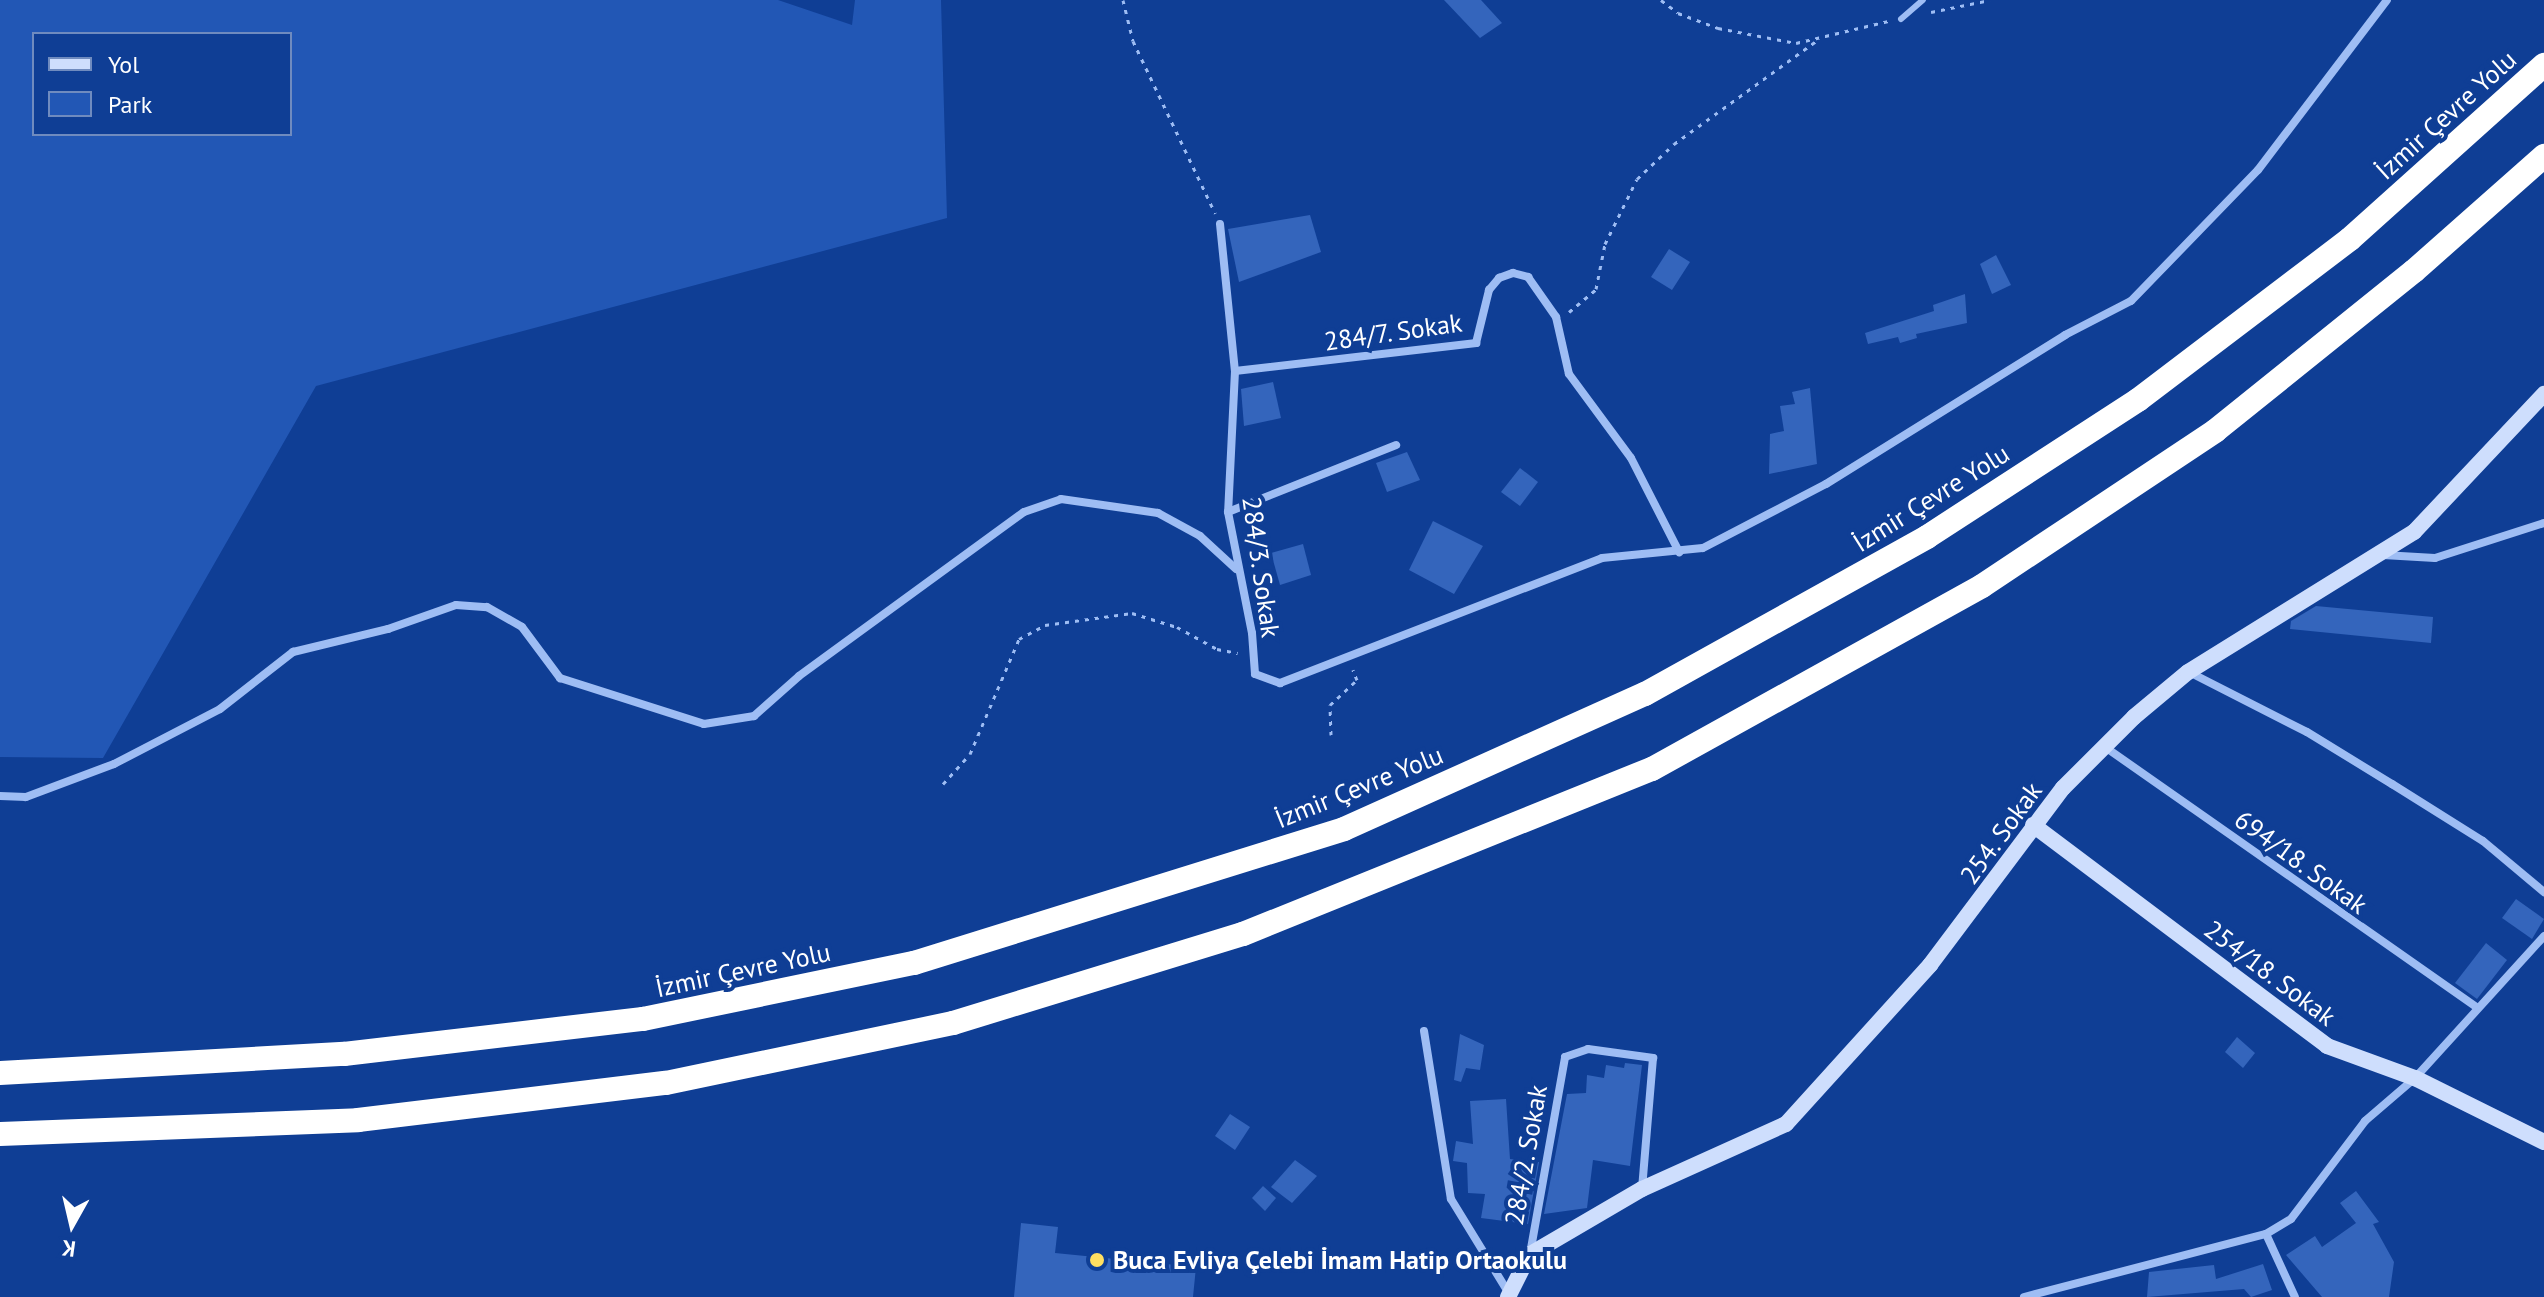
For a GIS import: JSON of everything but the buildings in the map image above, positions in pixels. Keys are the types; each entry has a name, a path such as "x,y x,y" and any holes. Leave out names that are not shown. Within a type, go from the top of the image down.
{"highway":[{"name":"İzmir Çevre Yolu","path":"0,1073 344,1054 643,1019 914,963 1344,829 1645,694 1927,537 2138,400 2350,239 2544,65"},
{"path":"0,1134 358,1120 666,1083 953,1023 1243,934 1652,769 1982,586 2215,431 2414,271 2544,156"}],"street":[{"path":"1347,653 1602,558 1703,548 1772,515 2065,335 2131,301 2258,170 2387,0"},
{"name":"284/3. Sokak","path":"1220,224 1235,371 1228,512 1255,674 1280,683 1347,653"},
{"name":"284/7. Sokak","path":"1235,371 1476,343 1489,290 1499,278 1513,273 1539,286 1556,317 1569,374 1631,458 1679,552"},
{"name":"254. Sokak","path":"1529,1255 1642,1189 1786,1124 1930,965 2033,825 2105,747 2188,672 2414,532 2544,394"},
{"path":"1228,512 1396,445"},
{"path":"0,796 26,797 114,764 220,709 293,652 388,629 456,605 487,607 522,627 560,678 704,724 754,716 799,676 1024,512 1061,499 1158,513 1200,536 1237,570"},
{"path":"2377,555 2435,558 2544,523"},
{"path":"2188,672 2307,732 2380,776 2483,841 2544,892"},
{"name":"694/18. Sokak","path":"2105,747 2475,1006"},
{"name":"254/18. Sokak","path":"2033,825 2327,1046 2415,1078 2544,1142"},
{"path":"2024,1297 2266,1234 2291,1219 2365,1121 2415,1078 2475,1006 2544,936"},
{"path":"1424,1031 1451,1199 1508,1295"},
{"name":"284/2. Sokak","path":"1529,1255 1565,1057 1588,1049 1653,1058 1642,1189"},
{"path":"2266,1234 2295,1297"},
{"path":"1508,1295 1529,1255"}],"lane":[{"path":"1901,19 1923,0"}],"path":[{"path":"1123,0 1133,41 1220,224"},
{"path":"1661,0 1678,13 1718,28 1796,43 1990,0"},
{"path":"1556,317 1574,310 1596,289 1605,244 1637,179 1674,144 1819,39"},
{"path":"943,784 970,754 1019,639 1045,625 1132,613 1177,627 1217,649 1254,655"},
{"path":"1331,735 1330,705 1357,680 1347,653"}],"green space":[{"path":"0,0 778,0 852,25 855,0 941,0 947,218 316,386 103,758 0,757"}],"place":[{"name":"Buca Evliya Çelebi İmam Hatip Ortaokulu","path":"1097,1260"}]}
